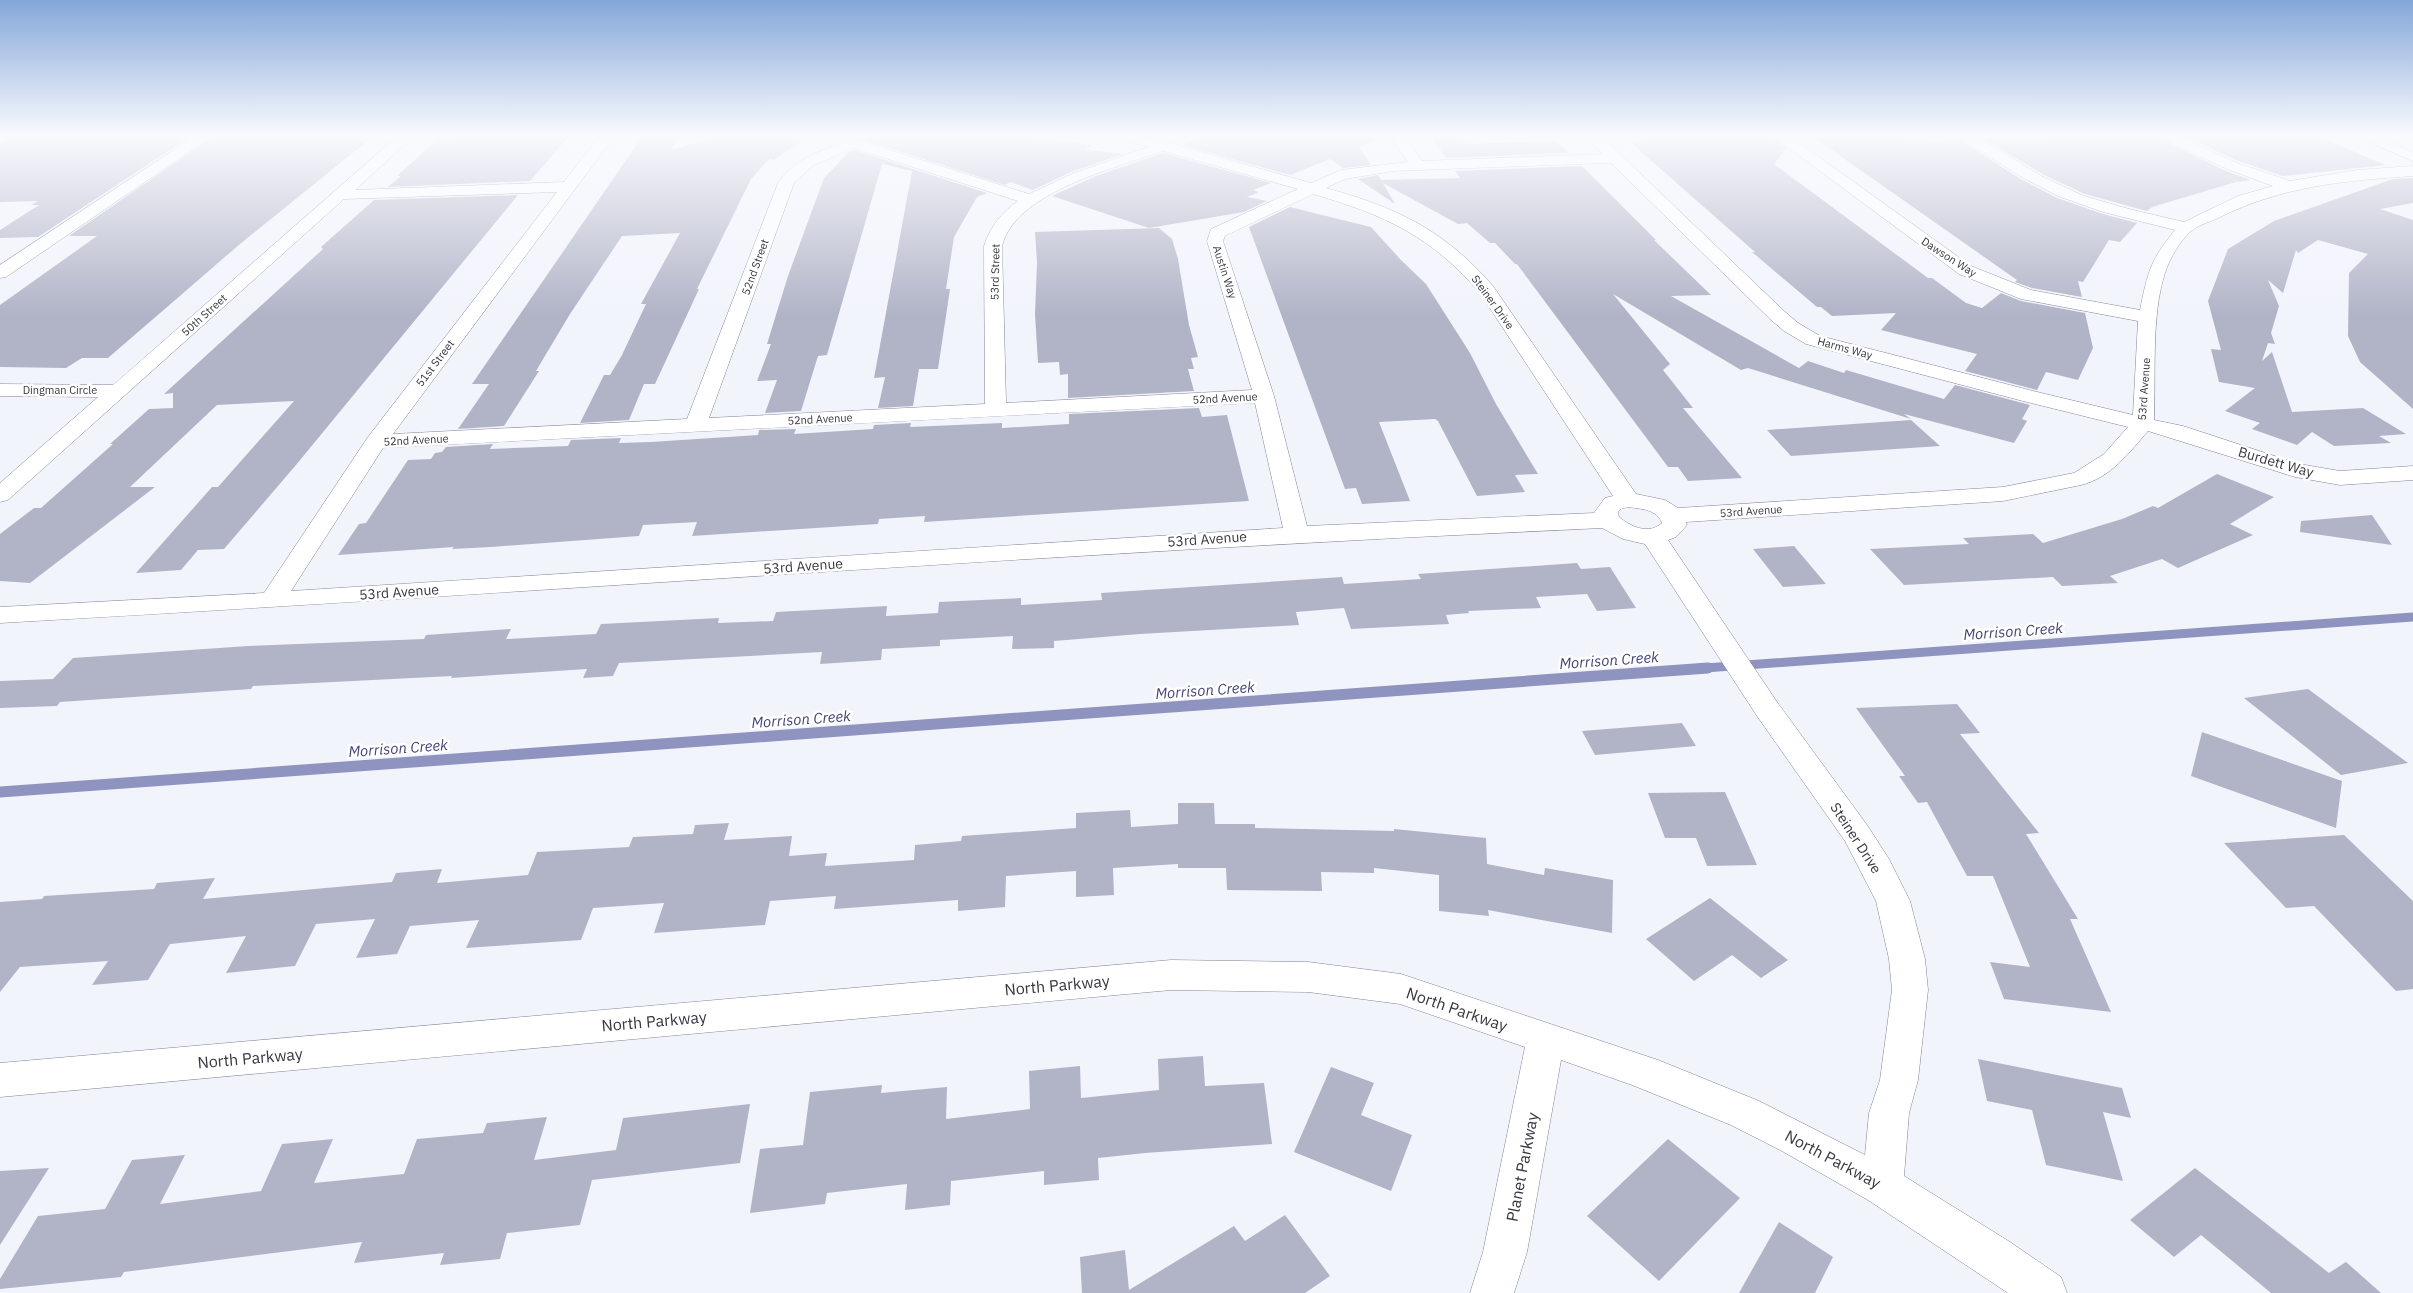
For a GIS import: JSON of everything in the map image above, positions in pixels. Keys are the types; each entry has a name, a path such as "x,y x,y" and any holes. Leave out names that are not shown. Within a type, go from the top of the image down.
{"street":[{"path":"0,273 118,194"},
{"path":"338,196 380,194"},
{"name":"51st Street","path":"272,600 376,442 562,194"},
{"name":"52nd Street","path":"696,425 782,194"},
{"path":"1013,194 1031,200"},
{"name":"53rd Street","path":"996,410 993,246 1005,221 1031,200 1043,194"},
{"name":"Austin Way","path":"1297,534 1264,396 1215,241 1217,233 1300,194"},
{"name":"Steiner Drive","path":"1327,194 1395,218 1427,235 1467,266 1487,290 1628,500"},
{"name":"Harms Way","path":"1651,194 1777,315 1803,335 2030,397 2143,424"},
{"name":"Dawson Way","path":"1860,194 1965,270 2027,295 2148,317"},
{"path":"2068,194 2118,212 2186,227"},
{"name":"53rd Avenue","path":"1673,516 1972,497 2030,490 2081,478 2098,469 2112,459 2143,424 2148,317 2156,274 2164,255 2186,227 2244,199 2260,194"},
{"name":"50th Street","path":"0,495 338,196"},
{"name":"Dingman Circle","path":"0,390 119,390"},
{"name":"52nd Avenue","path":"376,442 1264,396"},
{"name":"Burdett Way","path":"2143,424 2175,432 2295,470 2340,478 2413,473"},
{"path":"1628,500 1646,502 1662,507 1673,516 1675,526 1668,533 1653,537 1617,529 1607,520 1606,511 1613,504 1628,500"},
{"name":"53rd Avenue","path":"0,614 272,600 1297,534 1607,520"},
{"name":"Steiner Drive","path":"1653,537 1767,709 1856,833 1877,868 1893,901 1907,959 1910,990 1899,1080 1889,1113 1883,1186"},
{"name":"North Parkway","path":"0,1080 1171,975 1308,977 1401,989 1644,1072 1745,1113 1796,1138 1883,1186 1995,1256 2045,1293"},
{"name":"Planet Parkway","path":"1492,1293 1505,1252 1546,1039"}],"building":[{"path":"0,194 103,194 38,237 0,238 0,230 39,205 31,205 38,201 0,202"},
{"path":"129,194 301,194 240,244 108,358 82,358 66,368 0,367 0,305 97,236 69,236"},
{"path":"602,194 743,194 697,289 699,289 655,384 644,384 629,420 580,423 604,375 610,375 622,355 646,304 641,304 680,233 622,236 570,314 536,371 539,371 504,426 458,429 489,384 472,384"},
{"path":"818,194 873,194 827,355 818,356 801,411 765,413 777,380 757,381 771,344 767,344 788,276"},
{"path":"908,194 984,194 977,197 954,237 946,289 950,289 938,369 919,369 913,406 878,408 885,377 874,378"},
{"path":"1056,194 1253,194 1247,197 1267,201 1244,212 1149,228 1052,196"},
{"path":"1381,194 1389,194 1395,204"},
{"path":"1404,194 1610,194 1711,295 1671,296 1799,368 1808,361 1844,373 1846,370 1944,399 1955,385 2030,405 2022,419 2027,421 2014,443 1904,414 1911,419 1748,368 1741,370 1613,294 1670,364 1663,370 1693,408 1683,408 1742,478 1688,481 1678,467 1668,467 1517,264 1495,243 1490,243 1467,223 1458,224"},
{"path":"1690,194 1815,194 1928,278 1932,278 1966,303 1982,308 2001,293 2021,301 2085,313 2093,348 2078,380 2046,372 2037,390 1965,371 1977,354 1881,330 1896,313 1832,316 1821,307 1817,307 1752,252 1755,252"},
{"path":"1895,194 2050,194 2103,214 2137,223 2120,242 2109,240 2083,282 2078,281 2082,297 2032,288 2015,282 2017,280"},
{"path":"2086,194 2195,194 2152,207 2147,211"},
{"path":"2350,194 2413,194 2413,203 2380,209 2413,220 2413,409 2360,362 2348,336 2349,273 2368,254 2318,240 2298,253 2296,250 2283,293 2268,280 2279,306 2271,333 2275,344 2268,343 2262,361 2272,352 2292,412 2363,408 2406,434 2379,436 2391,443 2334,446 2312,432 2297,445 2252,429 2260,423 2225,411 2255,388 2219,382 2211,349 2221,350 2208,301 2228,249 2274,221"},
{"path":"518,195 296,465 224,549 198,550 181,570 136,573 212,487 218,487 294,401 217,405 130,487 155,487 30,583 0,581 0,534 34,508 41,508 149,409 173,408 173,393 164,394 374,200"},
{"path":"1290,207 1371,227 1426,284 1470,353 1496,404 1538,474 1515,475 1525,492 1477,496 1438,421 1435,419 1379,422 1410,501 1362,504 1356,488 1345,489 1249,227"},
{"path":"1159,228 1172,239 1178,259 1189,325 1198,357 1191,358 1194,369 1188,369 1194,391 1068,398 1068,374 1060,375 1059,362 1038,363 1035,314 1037,262 1035,232"},
{"path":"1199,408 1202,417 1227,415 1249,501 924,522 925,516 879,519 878,524 692,536 697,522 643,525 639,536 491,547 452,549 454,547 338,555 359,524 366,523 408,460 431,459 435,453 442,452 446,447 493,444 490,449 568,446 571,440 621,438 619,443 651,442 758,435 759,430 796,429 794,434 873,429 874,425 911,423 910,427 1002,423 1002,428 1069,424 1069,414"},
{"path":"1911,420 1940,446 1791,456 1767,430"},
{"path":"2217,474 2274,497 2230,524 2253,535 2178,568 2162,559 2110,576 2118,583 2062,586 2053,577 1904,585 1870,549 1969,544 1963,538 2033,534 2043,543 2122,519 2153,506 2158,508"},
{"path":"2372,515 2392,545 2300,532 2301,521"},
{"path":"1794,546 1826,584 1783,587 1753,549"},
{"path":"1577,563 1581,569 1610,567 1636,608 1597,611 1587,594 1536,597 1541,608 1468,611 1469,613 1446,615 1449,624 1351,629 1344,608 1296,612 1299,625 1054,641 1054,648 1012,649 1013,636 940,640 940,646 882,649 881,660 820,664 822,652 619,663 613,676 583,678 587,669 451,678 452,676 253,686 251,689 60,702 57,706 0,708 0,681 53,679 73,658 248,646 424,639 426,635 511,629 506,639 596,634 601,624 719,618 718,623 773,621 776,612 887,606 886,616 938,613 939,602 1021,598 1021,605 1102,600 1101,593 1342,577 1344,584 1421,579 1418,574"},
{"path":"2308,689 2408,763 2341,775 2244,698"},
{"path":"1957,704 1980,733 1960,734 2039,833 2026,834 2078,919 2070,919 2111,1012 2004,999 1990,962 2030,967 1993,876 1967,876 1927,802 1918,803 1899,776 1905,776 1856,708"},
{"path":"1682,723 1696,746 1595,755 1582,731"},
{"path":"2202,732 2342,781 2336,828 2191,776"},
{"path":"1725,792 1757,865 1707,866 1696,838 1665,838 1648,793"},
{"path":"1178,803 1214,803 1215,824 1255,824 1255,828 1394,831 1394,829 1486,838 1487,864 1544,875 1545,868 1613,880 1612,933 1488,910 1489,916 1439,911 1439,875 1374,868 1374,873 1321,872 1322,891 1227,890 1226,868 1178,868 1178,864 1113,868 1114,895 1076,897 1076,871 1006,876 1005,907 958,911 958,900 834,909 836,896 770,901 765,925 654,933 664,903 593,908 581,940 466,948 479,920 410,926 397,954 356,958 375,919 316,924 295,966 226,973 246,936 170,944 148,980 92,985 108,961 20,967 0,992 0,902 42,899 44,896 154,889 157,883 215,878 203,899 392,882 396,873 442,869 437,883 528,875 537,852 629,847 633,837 693,834 695,825 729,823 724,840 792,836 789,856 827,853 825,866 914,860 915,845 961,841 962,836 1076,828 1076,813 1130,810 1131,827 1178,824"},
{"path":"2344,835 2413,901 2413,989 2396,991 2314,906 2286,908 2224,843"},
{"path":"1710,898 1788,960 1761,978 1732,955 1694,981 1646,939"},
{"path":"1203,1056 1205,1086 1264,1083 1272,1144 1098,1158 1099,1180 1044,1185 1044,1171 951,1181 950,1205 905,1210 907,1184 827,1193 825,1204 750,1213 760,1149 803,1145 810,1092 882,1085 881,1093 947,1087 946,1119 1030,1109 1029,1071 1080,1066 1081,1098 1159,1090 1158,1059"},
{"path":"1978,1059 2122,1088 2131,1118 2103,1112 2123,1181 2046,1165 2032,1110 1987,1101"},
{"path":"1331,1067 1374,1083 1361,1115 1412,1135 1391,1191 1294,1152"},
{"path":"750,1104 740,1163 592,1180 580,1225 507,1233 500,1259 440,1265 444,1253 354,1263 362,1242 124,1272 121,1277 0,1289 0,1279 38,1216 105,1209 132,1160 185,1155 160,1204 261,1191 282,1144 333,1139 314,1183 404,1174 417,1139 483,1133 487,1123 547,1117 534,1160 616,1150 623,1118"},
{"path":"1668,1139 1740,1198 1659,1281 1587,1216"},
{"path":"49,1168 0,1245 0,1171"},
{"path":"2195,1168 2329,1273 2346,1262 2381,1293 2271,1293 2201,1235 2174,1257 2130,1220"},
{"path":"1285,1215 1330,1276 1305,1293 1082,1293 1080,1257 1125,1250 1129,1290 1234,1226 1245,1241"},
{"path":"1779,1222 1833,1257 1815,1293 1739,1293"}],"waterway":[{"name":"Morrison Creek","path":"1691,669 2413,617"},
{"name":"Morrison Creek","path":"0,792 1708,668"}]}
